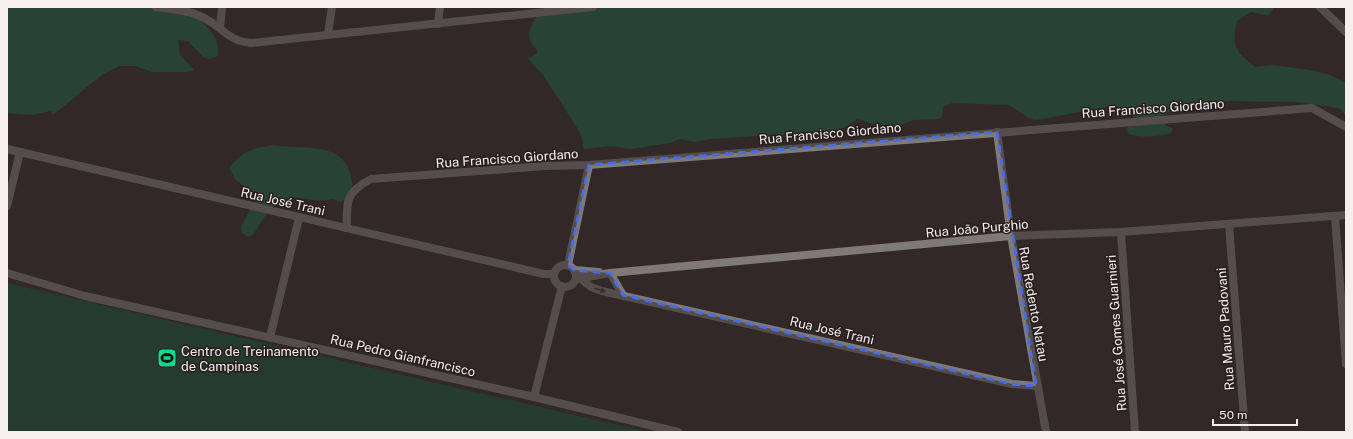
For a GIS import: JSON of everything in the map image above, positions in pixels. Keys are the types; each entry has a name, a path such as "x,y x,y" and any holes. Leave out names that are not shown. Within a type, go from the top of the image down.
{"street":[{"path":"156,7 189,12 202,17 220,28 229,37 246,43 438,24 556,9 593,7"},
{"path":"220,28 222,7"},
{"path":"328,34 332,7"},
{"path":"438,24 440,7"},
{"path":"1320,7 1346,32"},
{"name":"Rua Francisco Giordano","path":"347,228 348,202 357,186 371,179 546,166 589,165 1312,108 1346,127"},
{"name":"Rua Redento Natau","path":"997,132 1011,236 1036,386 1046,432"},
{"name":"Rua José Trani","path":"7,149 544,274 554,274"},
{"path":"7,206 20,152"},
{"path":"571,267 560,266 554,274 555,280 562,286 569,286 578,278 571,267 589,165"},
{"name":"Rua João Purghio","path":"578,278 610,273 1011,236 1121,232 1346,215"},
{"path":"1335,216 1346,364"},
{"path":"270,338 300,218"},
{"name":"Rua Mauro Padovani","path":"1229,224 1245,432"},
{"name":"Rua José Gomes Guarnieri","path":"1121,232 1135,432"},
{"name":"Rua João Purghio","path":"571,267 610,273"},
{"name":"Rua Pedro Gianfrancisco","path":"7,273 85,296 534,397 678,432"},
{"path":"610,273 623,295"},
{"name":"Rua José Trani","path":"578,278 602,291 1004,382 1036,386"},
{"path":"534,397 562,286"}],"highlighted area":[{"path":"997,132 1036,386 1012,384 623,295 610,273 574,270 568,265 589,165"}],"green space":[{"path":"184,7 203,22 213,34 218,48 218,56 209,59 203,57 188,41 178,40 180,55 194,70 186,72 152,72 136,66 119,66 103,74 53,115 51,111 33,115 7,113 7,8"},
{"path":"560,7 1275,7 1268,16 1251,12 1237,21 1234,36 1236,47 1239,52 1255,67 1273,65 1310,70 1327,74 1346,82 1346,115 1339,108 1296,102 1228,101 1177,108 1155,119 1173,129 1171,133 1155,136 1144,136 1129,134 1127,130 1137,109 1107,107 1037,120 1030,119 1009,105 952,103 943,107 942,117 939,119 914,120 897,126 873,124 858,119 835,131 711,139 694,142 680,139 670,143 631,149 611,146 584,149 581,134 543,75 528,59 537,53 537,50 530,41 529,32 539,13"},
{"path":"272,145 329,151 339,156 347,165 352,178 353,197 339,202 334,199 320,201 292,198 284,200 272,208 253,235 248,237 242,233 241,226 257,197 235,179 229,168 243,154 258,148"},
{"name":"Centro de Treinamento de Campinas","path":"7,283 648,432 7,432"}],"place":[{"name":"Centro de Treinamento de Campinas","path":"167,358"}]}
